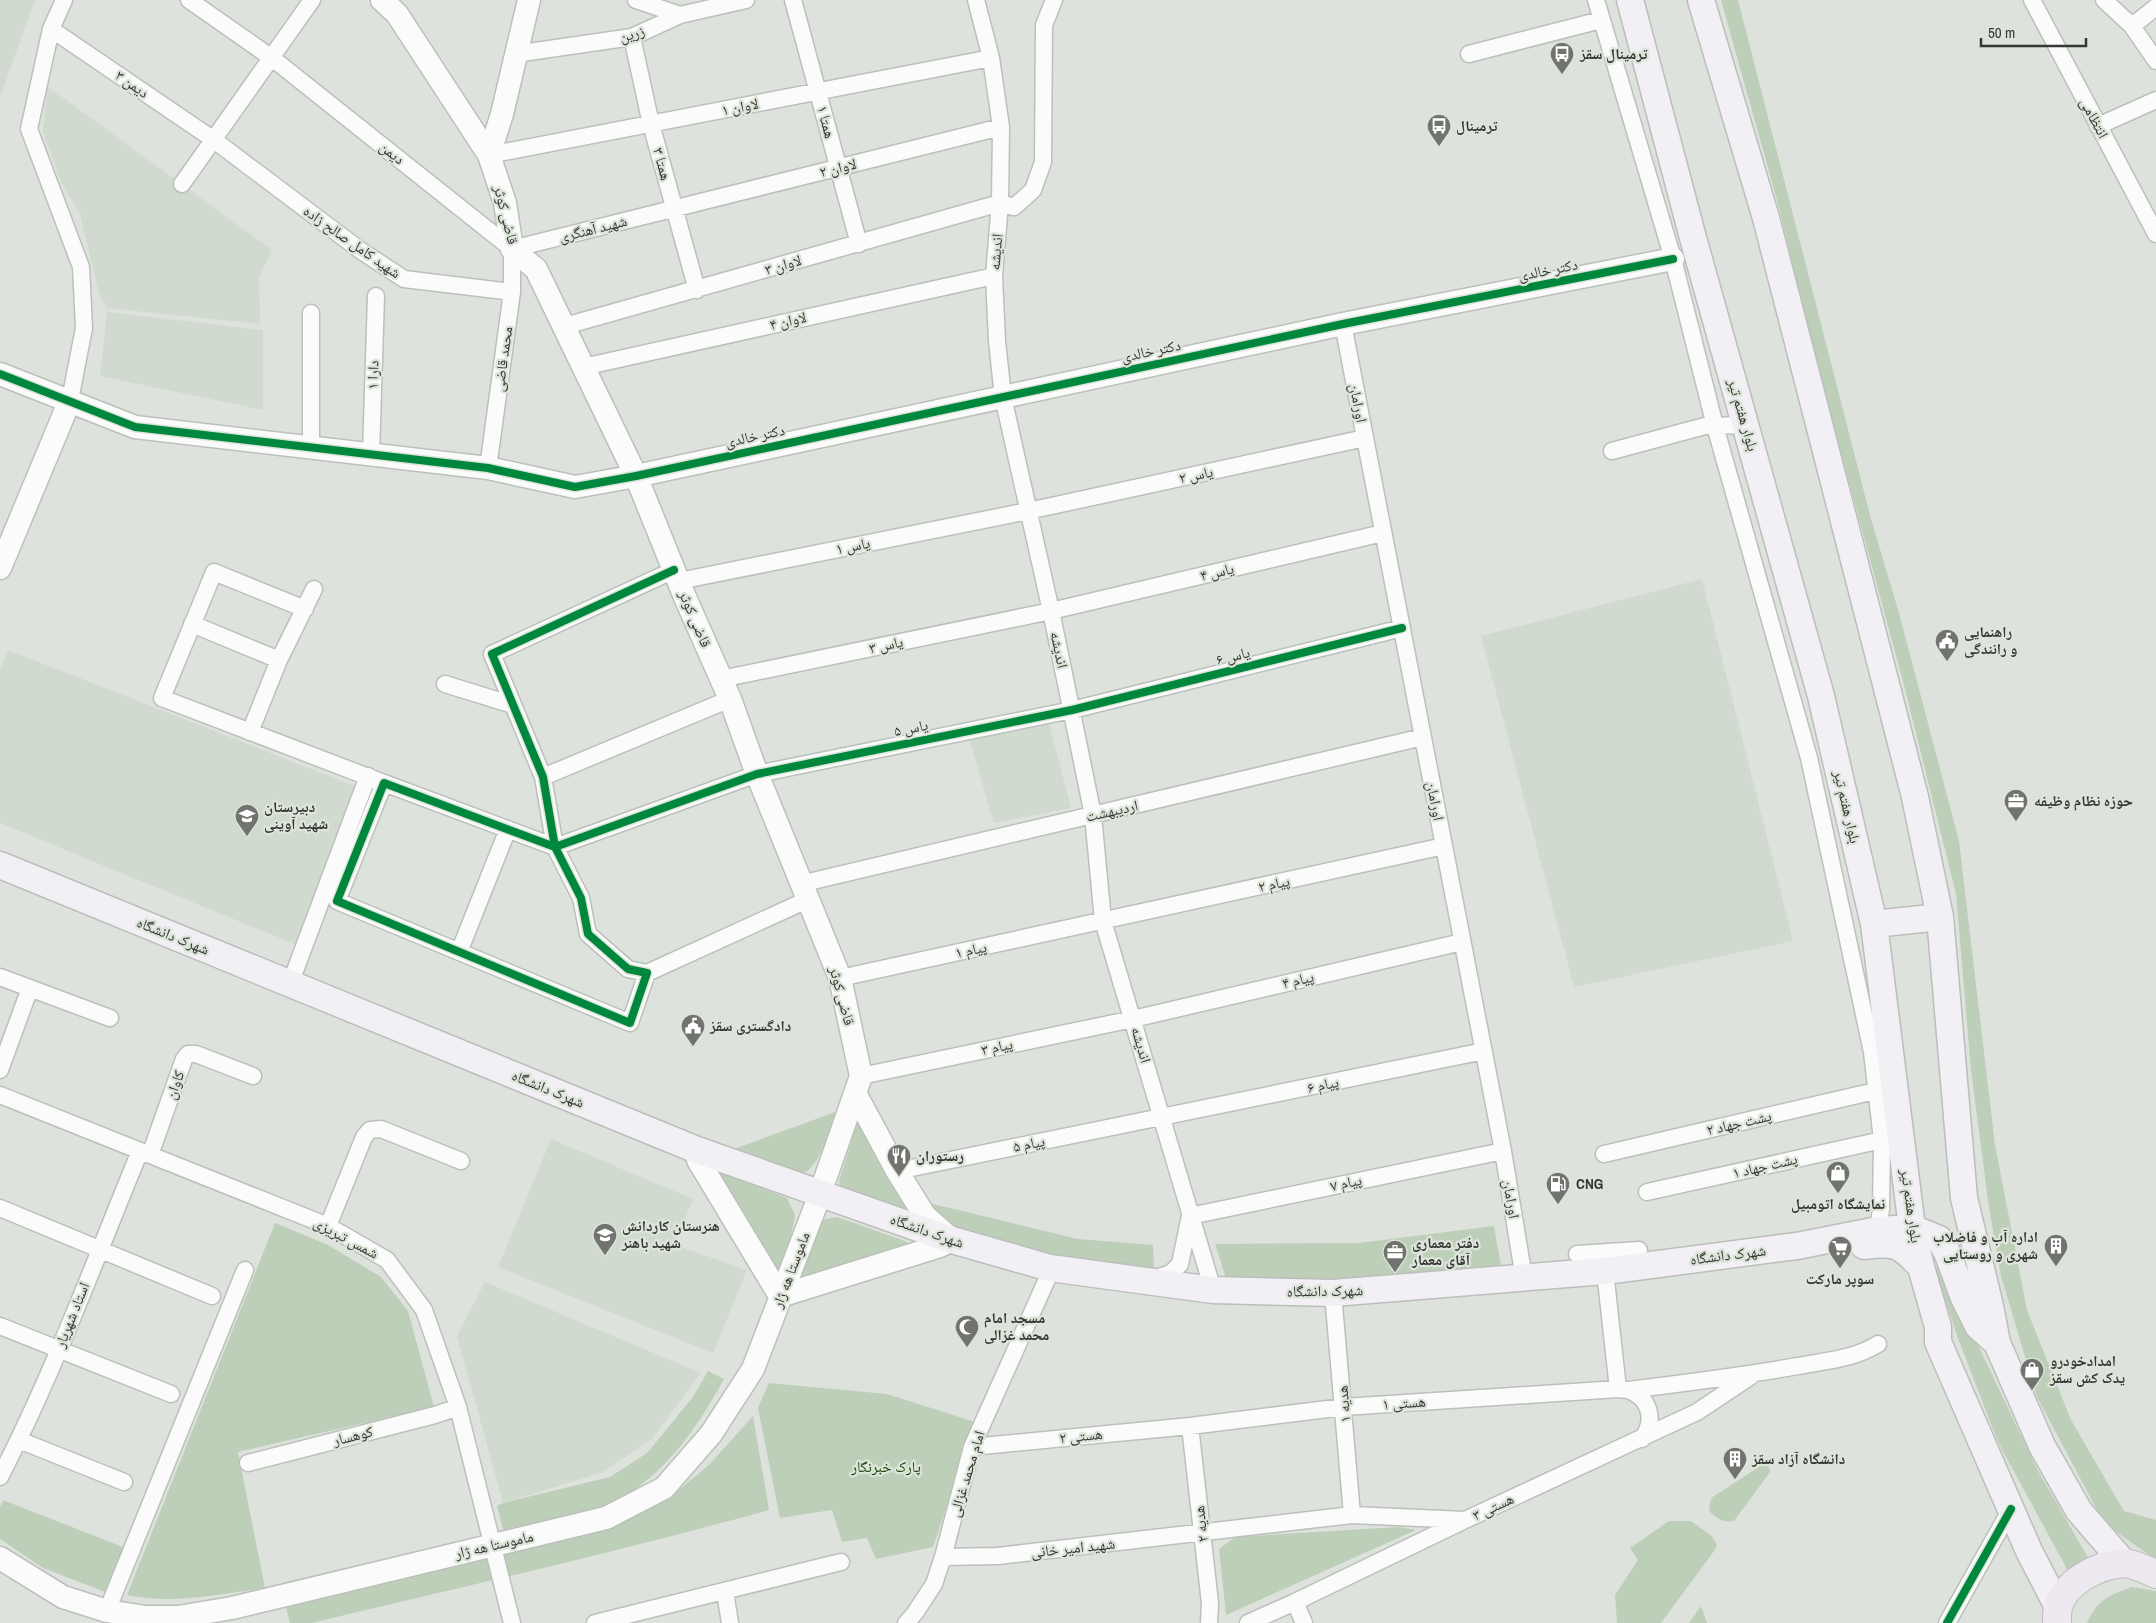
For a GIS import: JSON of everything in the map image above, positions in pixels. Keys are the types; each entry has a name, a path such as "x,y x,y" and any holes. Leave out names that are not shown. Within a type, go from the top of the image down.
{"highway":[{"path":"2058,1615 2065,1595 2080,1578 2099,1569 2124,1563 2156,1574"}],"main road":[{"path":"489,155 502,114 528,0"},
{"name":"بلوار هفتم تیر","path":"1630,0 1822,696 1874,924 1912,1228 1920,1267 1938,1327 1938,1342 2058,1615"},
{"path":"1701,0 1766,218 1915,797 1940,917 1964,1198 1997,1343 2042,1446 2078,1511 2124,1563"},
{"name":"قاضی کوثر","path":"393,5 489,155 505,203 512,249 536,269 636,476 726,689 756,774 840,978 858,1084 897,1171 925,1216 946,1243"},
{"name":"دکتر خالدی","path":"0,374 70,400 134,427 488,468 575,487 636,476 1343,324 1673,259"},
{"path":"0,568 70,400"},
{"name":"شهرک دانشگاه","path":"0,865 290,984 697,1155 946,1243 1050,1273 1148,1280 1213,1290 1334,1299 1524,1278 1606,1275 1797,1246 1871,1231 1912,1228"},
{"path":"0,880 482,1076 697,1155 780,1296 946,1243"},
{"path":"1874,924 1940,917"},
{"path":"818,1199 858,1084"},
{"name":"ماموستا هه ژار","path":"0,1558 62,1597 106,1611 146,1617 178,1617 209,1613 606,1518 664,1488 711,1434 753,1370 818,1199"},
{"path":"1912,1228 1939,1239 1947,1252 1964,1298 1978,1326 1997,1343"},
{"path":"1050,1273 1134,1291 1224,1300 1334,1299 1772,1261 1868,1245 1891,1244 1905,1250 1920,1267"}],"street":[{"path":"64,0 51,29 29,129 81,267 84,328 70,400"},
{"name":"دیمن","path":"189,0 272,58 512,249"},
{"path":"182,184 312,0"},
{"path":"636,0 680,15"},
{"name":"زرین","path":"515,54 632,37 680,15 746,0"},
{"name":"همتا ۱","path":"794,0 858,244"},
{"name":"اندیشه","path":"976,0 991,58 1001,127 1000,203 994,276 997,341 1003,397 1051,611 1093,815 1103,921 1213,1290"},
{"name":"لاوان ۳","path":"565,326 1000,203 1014,206 1033,190 1043,162 1044,25 1054,0"},
{"path":"1596,0 1673,259 1715,426 1809,758 1872,1052 1882,1140 1881,1209 1871,1231"},
{"name":"انتظامی","path":"2032,0 2098,126 2150,205 2156,234"},
{"path":"2106,1 2132,26 2156,61"},
{"path":"2132,26 2156,7"},
{"path":"1469,54 1601,20"},
{"name":"دیمن ۳","path":"51,29 214,140"},
{"name":"همتا ۳","path":"632,37 651,124 697,290"},
{"name":"لاوان ۱","path":"489,155 991,58"},
{"path":"2098,126 2156,100"},
{"name":"لاوان ۲","path":"674,209 1001,127"},
{"name":"شهید کامل صالح زاده","path":"214,140 360,250 404,279 512,292"},
{"name":"شهید آهنگری","path":"512,249 674,209"},
{"name":"محمد قاضی","path":"488,468 512,292 512,249"},
{"name":"لاوان ۴","path":"583,367 994,276"},
{"name":"دارا ۱","path":"371,454 376,296"},
{"path":"311,313 311,448"},
{"name":"اورامان","path":"1343,324 1503,1151 1524,1278"},
{"path":"1612,451 1705,426 1746,425"},
{"name":"یاس ۲","path":"1028,511 1365,438"},
{"name":"یاس ۱","path":"513,705 492,654 677,576 1028,511"},
{"name":"یاس ۴","path":"1051,611 1383,532"},
{"path":"305,609 214,572 162,698 554,847"},
{"path":"250,732 279,660 314,589"},
{"name":"یاس ۳","path":"544,778 726,689 1051,611"},
{"path":"192,624 279,660"},
{"name":"یاس ۶","path":"1072,710 1402,628"},
{"path":"384,783 337,901 630,1023 647,973 628,969 588,934 581,898 554,847 544,778 513,705 445,684"},
{"name":"یاس ۵","path":"554,847 756,774 1072,710"},
{"name":"اردیبهشت","path":"647,973 804,892 1093,815 1423,737"},
{"path":"290,984 368,776"},
{"path":"460,952 508,829"},
{"name":"پیام ۲","path":"1103,921 1444,846"},
{"name":"پیام ۱","path":"840,978 1103,921"},
{"name":"پیام ۴","path":"1133,1019 1462,942"},
{"path":"0,977 110,1018"},
{"path":"0,1070 30,988"},
{"name":"پیام ۳","path":"858,1084 1133,1019"},
{"name":"پیام ۶","path":"1162,1118 1484,1051"},
{"name":"کاوان","path":"145,1152 184,1059 188,1054 196,1054 253,1076"},
{"name":"پشت جهاد ۲","path":"1604,1154 1875,1091"},
{"name":"شمس تبریزی","path":"0,1094 328,1226 387,1260 424,1310 458,1407 512,1623"},
{"name":"پیام ۵","path":"897,1171 1162,1118"},
{"path":"328,1226 364,1136 370,1130 380,1129 461,1161"},
{"name":"پشت جهاد ۱","path":"1647,1192 1882,1140"},
{"name":"پیام ۷","path":"1190,1216 1503,1151"},
{"name":"استاد شهریار","path":"0,1477 19,1440 99,1250 145,1152"},
{"path":"0,1208 212,1296"},
{"path":"1148,1280 1171,1273 1180,1264 1190,1216"},
{"path":"1577,1254 1639,1250"},
{"path":"106,1611 245,1270"},
{"name":"امام محمد غزالی","path":"906,1623 915,1614 934,1584 972,1447 1050,1273"},
{"path":"1606,1275 1623,1390 1641,1397 1649,1410 1648,1428 1642,1438"},
{"name":"هدیه ۱","path":"1334,1299 1352,1515"},
{"path":"0,1326 171,1394"},
{"name":"هستی ۱","path":"1190,1426 1344,1407 1623,1390 1755,1373 1849,1357 1868,1351 1878,1344"},
{"name":"هستی ۳","path":"1202,1533 1352,1515 1465,1520 1696,1412 1755,1373"},
{"name":"کوهسار","path":"248,1462 435,1415 458,1407"},
{"name":"هستی ۲","path":"972,1447 1190,1426"},
{"name":"هدیه ۲","path":"1190,1426 1210,1603 1209,1623"},
{"path":"19,1440 124,1482"},
{"path":"1947,1623 2011,1509"},
{"path":"1248,1623 1296,1602 1465,1520"},
{"name":"شهید امیر خانی","path":"943,1557 998,1556 1202,1533"},
{"path":"595,1623 841,1562"},
{"path":"725,1592 730,1623"},
{"path":"1296,1602 1304,1623"}],"shaded area":[{"path":"0,0 35,0 0,97"},
{"path":"47,86 272,250 259,278 260,324 107,308 99,294 80,214 62,184 43,132"},
{"path":"107,312 263,330 263,410 100,376"},
{"path":"1702,579 1793,941 1574,987 1481,636"},
{"path":"8,650 357,787 297,945 0,823 0,669"},
{"path":"1049,723 1071,808 994,823 969,738"},
{"name":"هنرستان کاردانش شهید باهنر","path":"551,1139 693,1199 675,1245 747,1270 713,1353 498,1267"},
{"path":"485,1282 701,1373 653,1438 603,1472 503,1503 457,1336"}],"green space":[{"path":"1721,0 1738,0 1871,519 1899,613 1959,841 1995,1145 2027,1310 2071,1420 2124,1511 2156,1520 2156,1560 2104,1523 2037,1397 2001,1276 1989,1208 1971,1070 1956,894 1904,685 1816,360 1777,200"},
{"path":"841,1110 818,1158 808,1171 789,1175 726,1152"},
{"path":"858,1121 912,1217 841,1191 839,1181"},
{"path":"713,1169 787,1198 795,1215 790,1243 777,1274"},
{"path":"925,1202 1078,1239 1153,1245 1154,1271 1057,1257 948,1232"},
{"path":"837,1217 905,1241 914,1248 799,1285 820,1225 825,1219"},
{"path":"275,1223 328,1245 381,1277 408,1311 434,1407 238,1452 265,1588 179,1599 144,1598 127,1595"},
{"path":"1494,1226 1501,1266 1406,1277 1291,1282 1226,1278 1215,1244 1359,1243"},
{"path":"1934,1266 1942,1269 2037,1469 2090,1561 2068,1571 1998,1442 1959,1341"},
{"path":"708,1371 724,1379 713,1399 675,1452 661,1468 644,1482 627,1495 603,1508 504,1534 497,1506 610,1477 647,1453 693,1397"},
{"name":"پارک خبرنگار","path":"769,1383 887,1394 975,1422 933,1547 876,1559 867,1538 842,1542 832,1510 780,1518 758,1408"},
{"path":"753,1416 769,1510 598,1555 426,1596 311,1623 290,1623 286,1607 590,1532 635,1516 674,1494 710,1464"},
{"path":"1762,1465 1769,1466 1770,1472 1734,1521 1723,1521 1709,1511 1711,1498"},
{"path":"3,1500 123,1547 105,1592 43,1568 0,1539 0,1507"},
{"path":"1669,1521 1691,1521 1712,1536 1717,1545 1714,1551 1661,1623 1617,1623 1615,1595 1638,1560 1630,1548"},
{"path":"1399,1527 1416,1530 1226,1615 1219,1549 1235,1537"},
{"path":"2132,1587 2156,1591 2156,1623 2087,1623 2095,1609 2105,1599"},
{"path":"1701,1606 1707,1623 1689,1623"}],"cycle path":[{"path":"0,374 135,427 488,468 575,487 636,476 1343,324 1673,259"},
{"path":"674,570 492,654 543,777 555,847 581,898 588,934 628,969 647,973 630,1023 337,901 384,783 555,847 757,774 1072,710 1402,628"},
{"path":"1947,1623 2011,1509"}],"place":[{"name":"ترمینال سقز","path":"1562,75"},
{"name":"ترمینال","path":"1439,147"},
{"name":"راهنمایی و رانندگی","path":"1947,662"},
{"name":"حوزه نظام وظیفه","path":"2016,822"},
{"name":"دبیرستان شهید آوینی","path":"247,837"},
{"name":"دادگستری سقز","path":"693,1047"},
{"name":"رستوران","path":"899,1177"},
{"name":"نمایشگاه اتومبیل","path":"1838,1194"},
{"name":"CNG","path":"1558,1205"},
{"name":"هنرستان کاردانش شهید باهنر","path":"605,1256"},
{"name":"اداره آب و فاضلاب شهری و روستایی","path":"2056,1267"},
{"name":"سوپر مارکت","path":"1840,1269"},
{"name":"دفتر معماری آقای معمار","path":"1395,1273"},
{"name":"مسجد امام محمد غزالی","path":"967,1348"},
{"name":"امدادخودرو یدک کش سقز","path":"2032,1391"},
{"name":"دانشگاه آزاد سقز","path":"1735,1480"}]}
